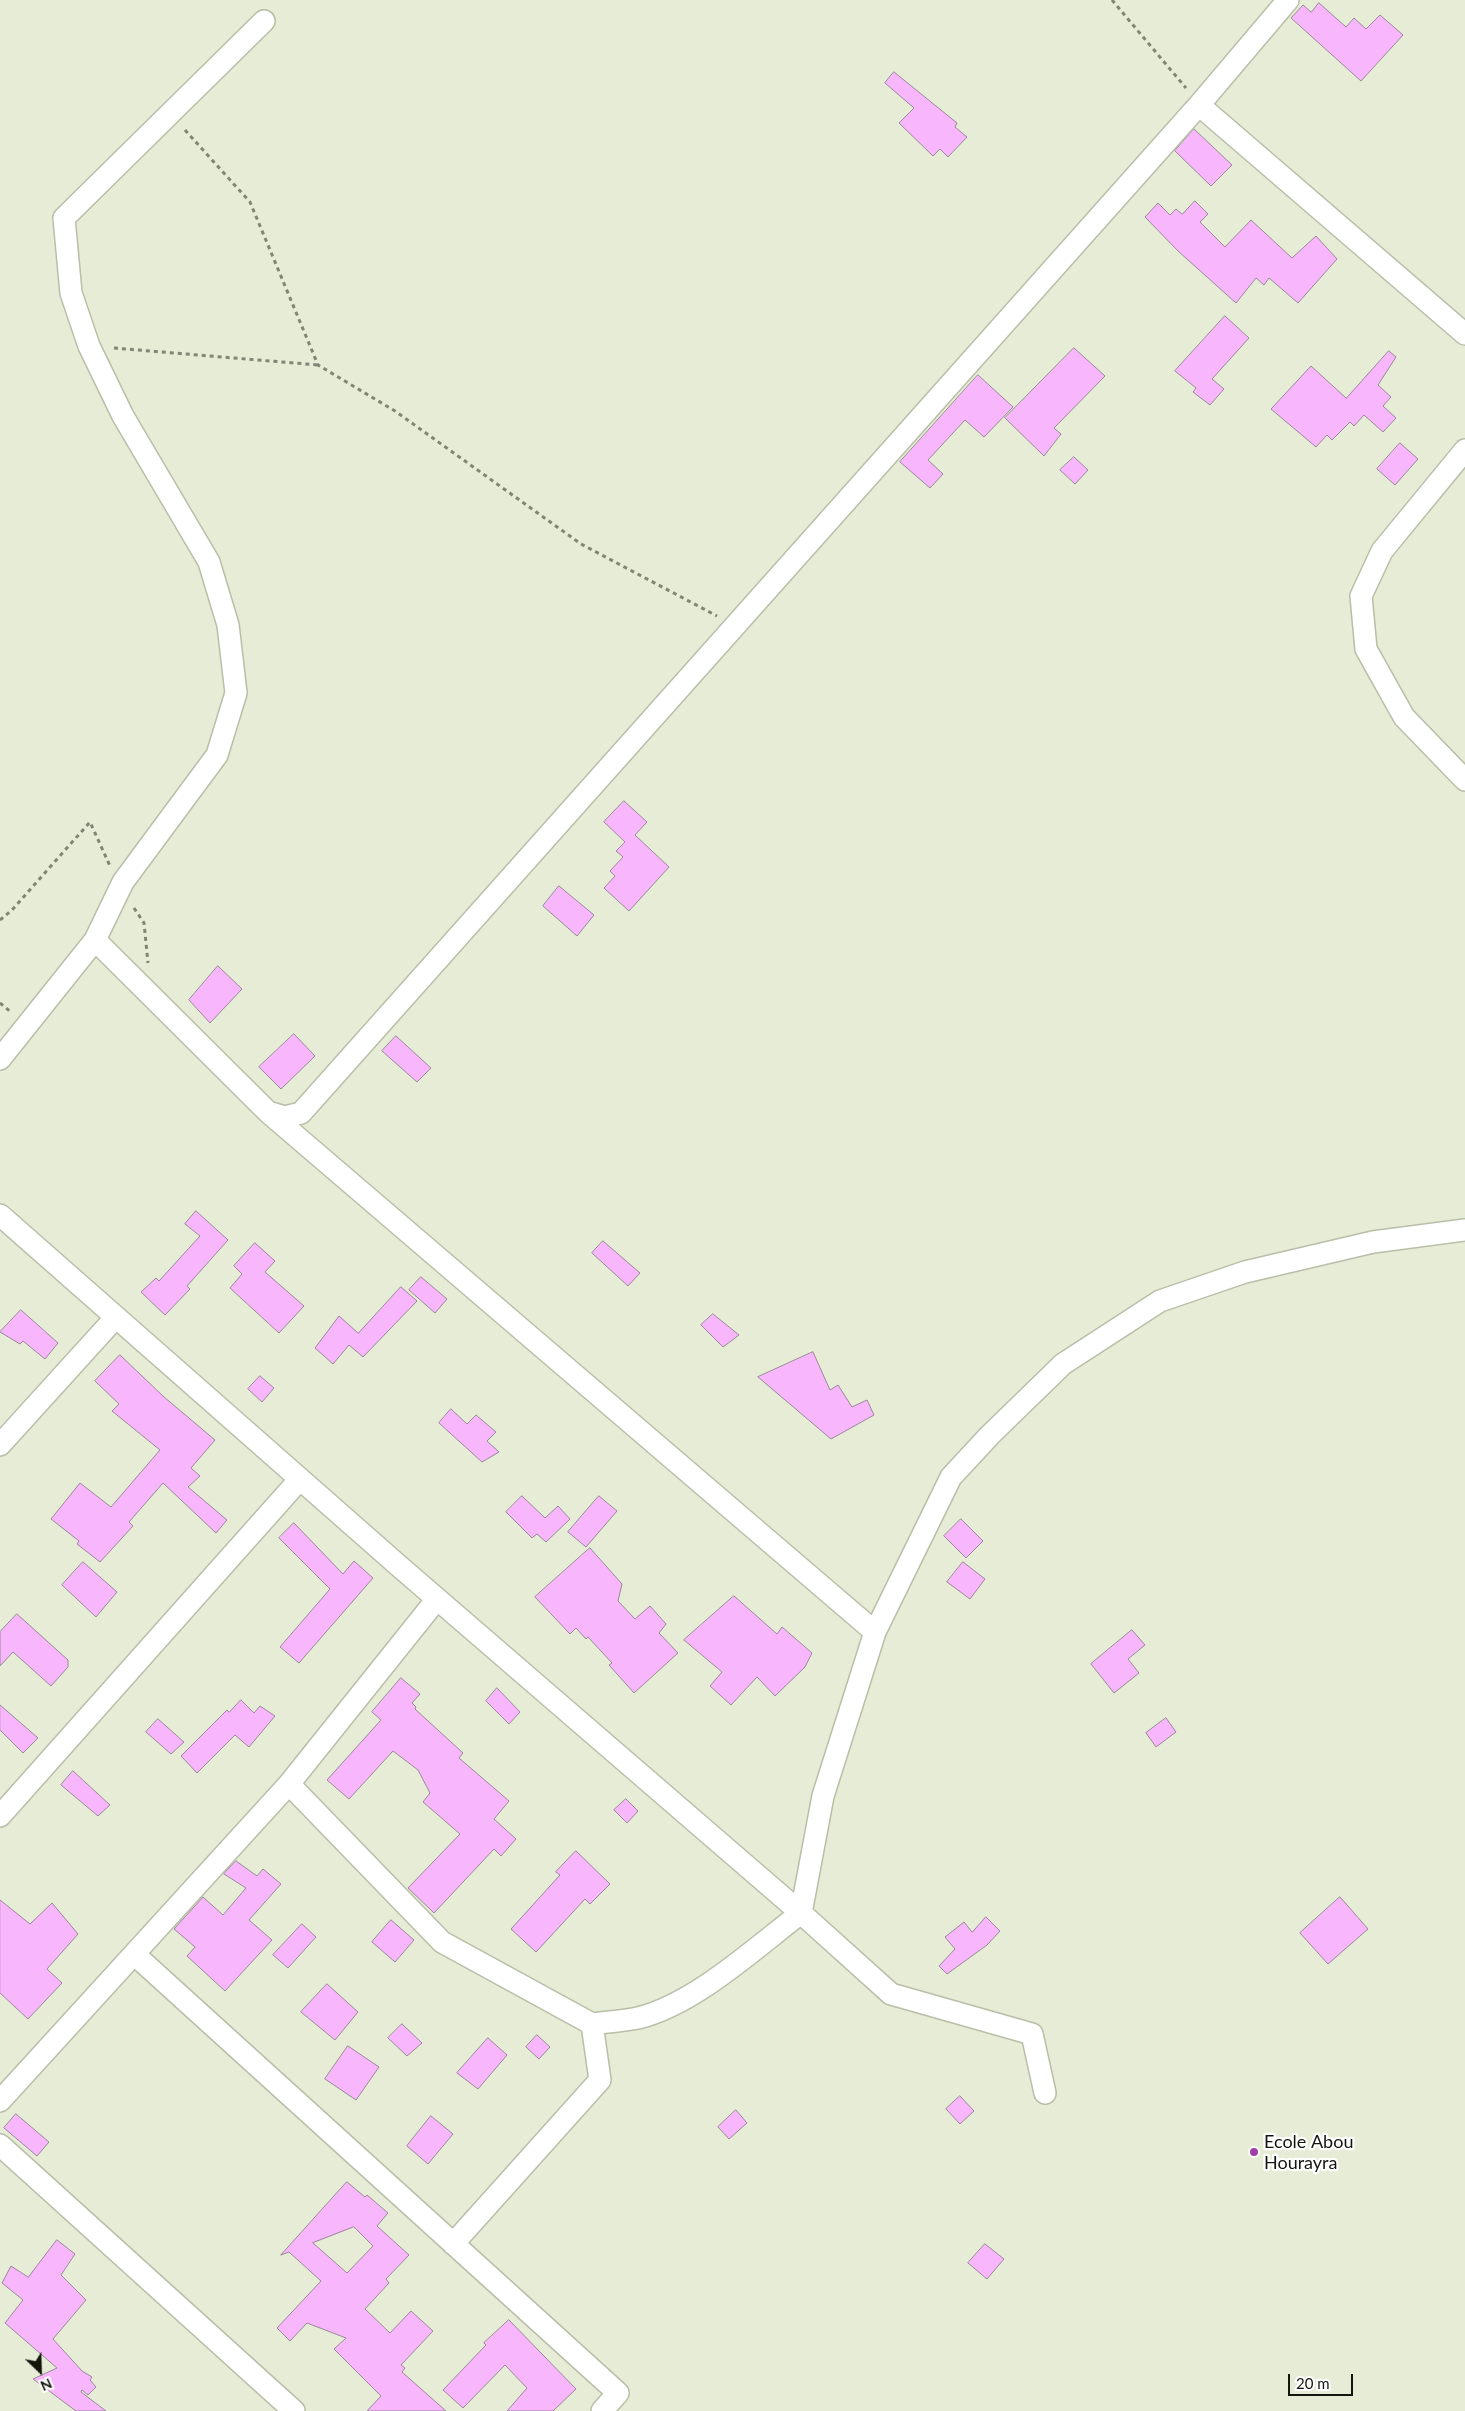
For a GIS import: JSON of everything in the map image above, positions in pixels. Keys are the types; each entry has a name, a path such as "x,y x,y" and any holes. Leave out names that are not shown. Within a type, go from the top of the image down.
{"street":[{"path":"268,1112 285,1117 301,1113 1199,105 1288,0"},
{"path":"0,1060 95,940 123,882 218,756 236,693 228,625 209,562 124,416 89,346 71,293 64,218 264,20"},
{"path":"1199,105 1465,334"},
{"path":"1465,450 1382,551 1361,596 1366,649 1404,717 1465,780"},
{"path":"95,940 268,1112 875,1632"},
{"path":"0,1215 300,1479 801,1913 891,1994 1032,2034 1045,2093"},
{"path":"289,1784 442,1942 592,2024 638,2018 676,2003 720,1976 801,1913 823,1796 875,1632 951,1477 990,1435 1063,1364 1160,1302 1245,1272 1373,1242 1465,1230"},
{"path":"0,1444 116,1317"},
{"path":"0,1816 300,1479"},
{"path":"0,2101 289,1784 438,1599"},
{"path":"134,1954 618,2393 602,2411"},
{"path":"454,2244 600,2080 592,2024"},
{"path":"0,2145 294,2411"}],"path":[{"path":"1112,0 1199,105"},
{"path":"170,113 250,202 318,365"},
{"path":"89,346 318,365 395,411 581,544 735,625"}],"building":[{"path":"1319,3 1346,27 1354,18 1366,29 1380,15 1403,35 1361,81 1291,18 1303,5 1311,12"},
{"path":"894,72 957,123 955,127 967,137 948,157 940,149 933,156 899,123 914,108 885,83"},
{"path":"1194,129 1232,165 1211,186 1175,151"},
{"path":"1195,201 1208,214 1200,222 1225,247 1251,220 1292,258 1316,236 1337,259 1298,303 1269,278 1264,285 1256,278 1236,303 1178,251 1145,217 1158,203 1170,215 1176,209 1182,214"},
{"path":"1225,316 1249,338 1212,379 1224,389 1210,405 1193,392 1196,388 1175,371"},
{"path":"1074,348 1105,376 1054,428 1061,434 1044,456 1005,418"},
{"path":"1389,351 1396,357 1378,385 1391,397 1383,406 1396,418 1383,432 1364,415 1354,426 1350,422 1332,440 1327,435 1316,447 1271,409 1311,366 1346,398"},
{"path":"978,375 1013,407 984,437 965,420 928,460 943,474 930,488 900,462"},
{"path":"1400,443 1418,459 1395,485 1377,469"},
{"path":"1074,457 1088,470 1075,484 1060,470"},
{"path":"624,801 647,822 635,835 669,867 629,911 604,888 615,876 610,871 623,857 616,851 625,842 604,822"},
{"path":"559,886 594,915 577,936 543,906"},
{"path":"218,966 242,989 210,1023 189,1000"},
{"path":"294,1034 315,1056 281,1089 259,1067"},
{"path":"396,1036 431,1068 417,1082 382,1051"},
{"path":"196,1211 228,1240 187,1286 190,1289 165,1315 141,1292 156,1278 159,1281 200,1236 185,1224"},
{"path":"603,1241 640,1273 628,1286 592,1253"},
{"path":"255,1243 275,1261 265,1272 304,1306 279,1333 230,1288 242,1274 234,1266"},
{"path":"421,1277 447,1299 435,1313 409,1290"},
{"path":"401,1287 417,1301 363,1357 349,1345 333,1364 315,1348 339,1316 358,1333"},
{"path":"21,1310 58,1343 45,1359 23,1341 20,1344 0,1332"},
{"path":"713,1314 739,1335 723,1347 701,1325"},
{"path":"813,1352 830,1390 838,1385 852,1407 867,1400 874,1415 831,1439 758,1377"},
{"path":"120,1355 164,1397 215,1440 191,1468 200,1476 188,1487 227,1520 216,1533 163,1483 129,1522 133,1526 100,1562 77,1544 79,1541 51,1519 80,1483 111,1507 160,1450 112,1411 119,1404 95,1381"},
{"path":"260,1376 274,1388 262,1402 248,1389"},
{"path":"451,1409 467,1424 476,1415 496,1432 487,1441 499,1452 482,1462 439,1423"},
{"path":"522,1496 545,1518 558,1506 570,1519 546,1542 537,1534 532,1538 506,1512"},
{"path":"599,1496 617,1511 586,1547 568,1532"},
{"path":"961,1519 983,1541 966,1558 944,1536"},
{"path":"294,1523 343,1574 354,1561 373,1578 299,1663 280,1647 330,1589 279,1538"},
{"path":"590,1548 622,1584 618,1601 635,1619 650,1606 666,1624 659,1633 678,1653 634,1693 609,1665 612,1663 588,1637 586,1639 576,1628 570,1634 535,1597"},
{"path":"83,1562 117,1592 96,1617 62,1585"},
{"path":"963,1562 985,1579 970,1599 947,1582"},
{"path":"734,1596 777,1634 782,1627 812,1653 805,1667 775,1696 757,1677 731,1705 710,1686 722,1672 684,1640"},
{"path":"17,1614 68,1660 68,1667 51,1686 13,1652 0,1666 0,1632"},
{"path":"1132,1630 1145,1645 1128,1659 1139,1673 1114,1693 1091,1664"},
{"path":"401,1678 420,1694 412,1703 416,1707 415,1709 463,1753 459,1758 509,1801 494,1819 516,1839 501,1856 494,1849 434,1913 408,1888 460,1834 423,1802 430,1793 418,1770 393,1751 349,1799 327,1780 381,1720 372,1712"},
{"path":"497,1688 520,1712 509,1724 486,1701"},
{"path":"241,1700 254,1713 260,1706 275,1716 249,1747 235,1735 197,1773 181,1756 227,1710 229,1712"},
{"path":"0,1705 38,1738 23,1753 0,1730"},
{"path":"1166,1718 1176,1732 1156,1747 1146,1733"},
{"path":"158,1719 184,1742 171,1754 146,1732"},
{"path":"73,1771 110,1805 98,1816 61,1785"},
{"path":"626,1799 638,1811 627,1823 614,1810"},
{"path":"576,1851 610,1884 590,1904 585,1899 536,1952 511,1929 560,1875 556,1872"},
{"path":"236,1861 257,1876 263,1869 281,1884 249,1920 272,1940 225,1991 187,1956 195,1947 174,1929 203,1897 223,1915 246,1888 224,1874"},
{"path":"1340,1897 1368,1929 1328,1964 1300,1933"},
{"path":"0,1900 30,1924 52,1903 78,1934 47,1969 62,1983 28,2019 0,1993"},
{"path":"986,1917 1000,1931 987,1945 947,1974 939,1966 955,1949 945,1937 964,1922 972,1932"},
{"path":"391,1920 414,1940 395,1962 372,1942"},
{"path":"302,1924 316,1937 288,1968 273,1955"},
{"path":"327,1984 358,2012 335,2040 301,2012"},
{"path":"402,2024 422,2043 407,2056 388,2038"},
{"path":"537,2035 550,2047 539,2059 526,2047"},
{"path":"488,2038 507,2055 478,2089 457,2073"},
{"path":"348,2046 379,2067 356,2100 325,2079"},
{"path":"960,2096 974,2111 960,2124 946,2109"},
{"path":"736,2110 747,2123 729,2139 718,2127"},
{"path":"16,2114 49,2142 37,2156 4,2128"},
{"path":"431,2116 453,2134 428,2164 407,2146"},
{"path":"347,2182 365,2197 367,2195 388,2213 377,2226 409,2255 386,2279 389,2283 365,2309 390,2333 411,2311 433,2331 401,2365 405,2368 402,2372 446,2411 367,2411 381,2396 334,2349 346,2338 307,2323 290,2341 277,2328 321,2281 289,2252 281,2255","holes":["354,2227 373,2246 347,2273 313,2243"]},
{"path":"57,2240 75,2254 61,2275 86,2300 53,2339 82,2371 92,2377 90,2380 96,2387 88,2395 82,2390 81,2392 106,2411 76,2411 33,2379 57,2368 5,2323 23,2300 2,2283 11,2266 28,2277"},
{"path":"985,2244 1004,2259 987,2279 968,2263"},
{"path":"509,2320 576,2389 553,2411 507,2411 527,2388 505,2365 463,2408 443,2390 486,2345 484,2343"}],"place":[{"name":"Ecole Abou Hourayra","path":"1254,2152"}]}
